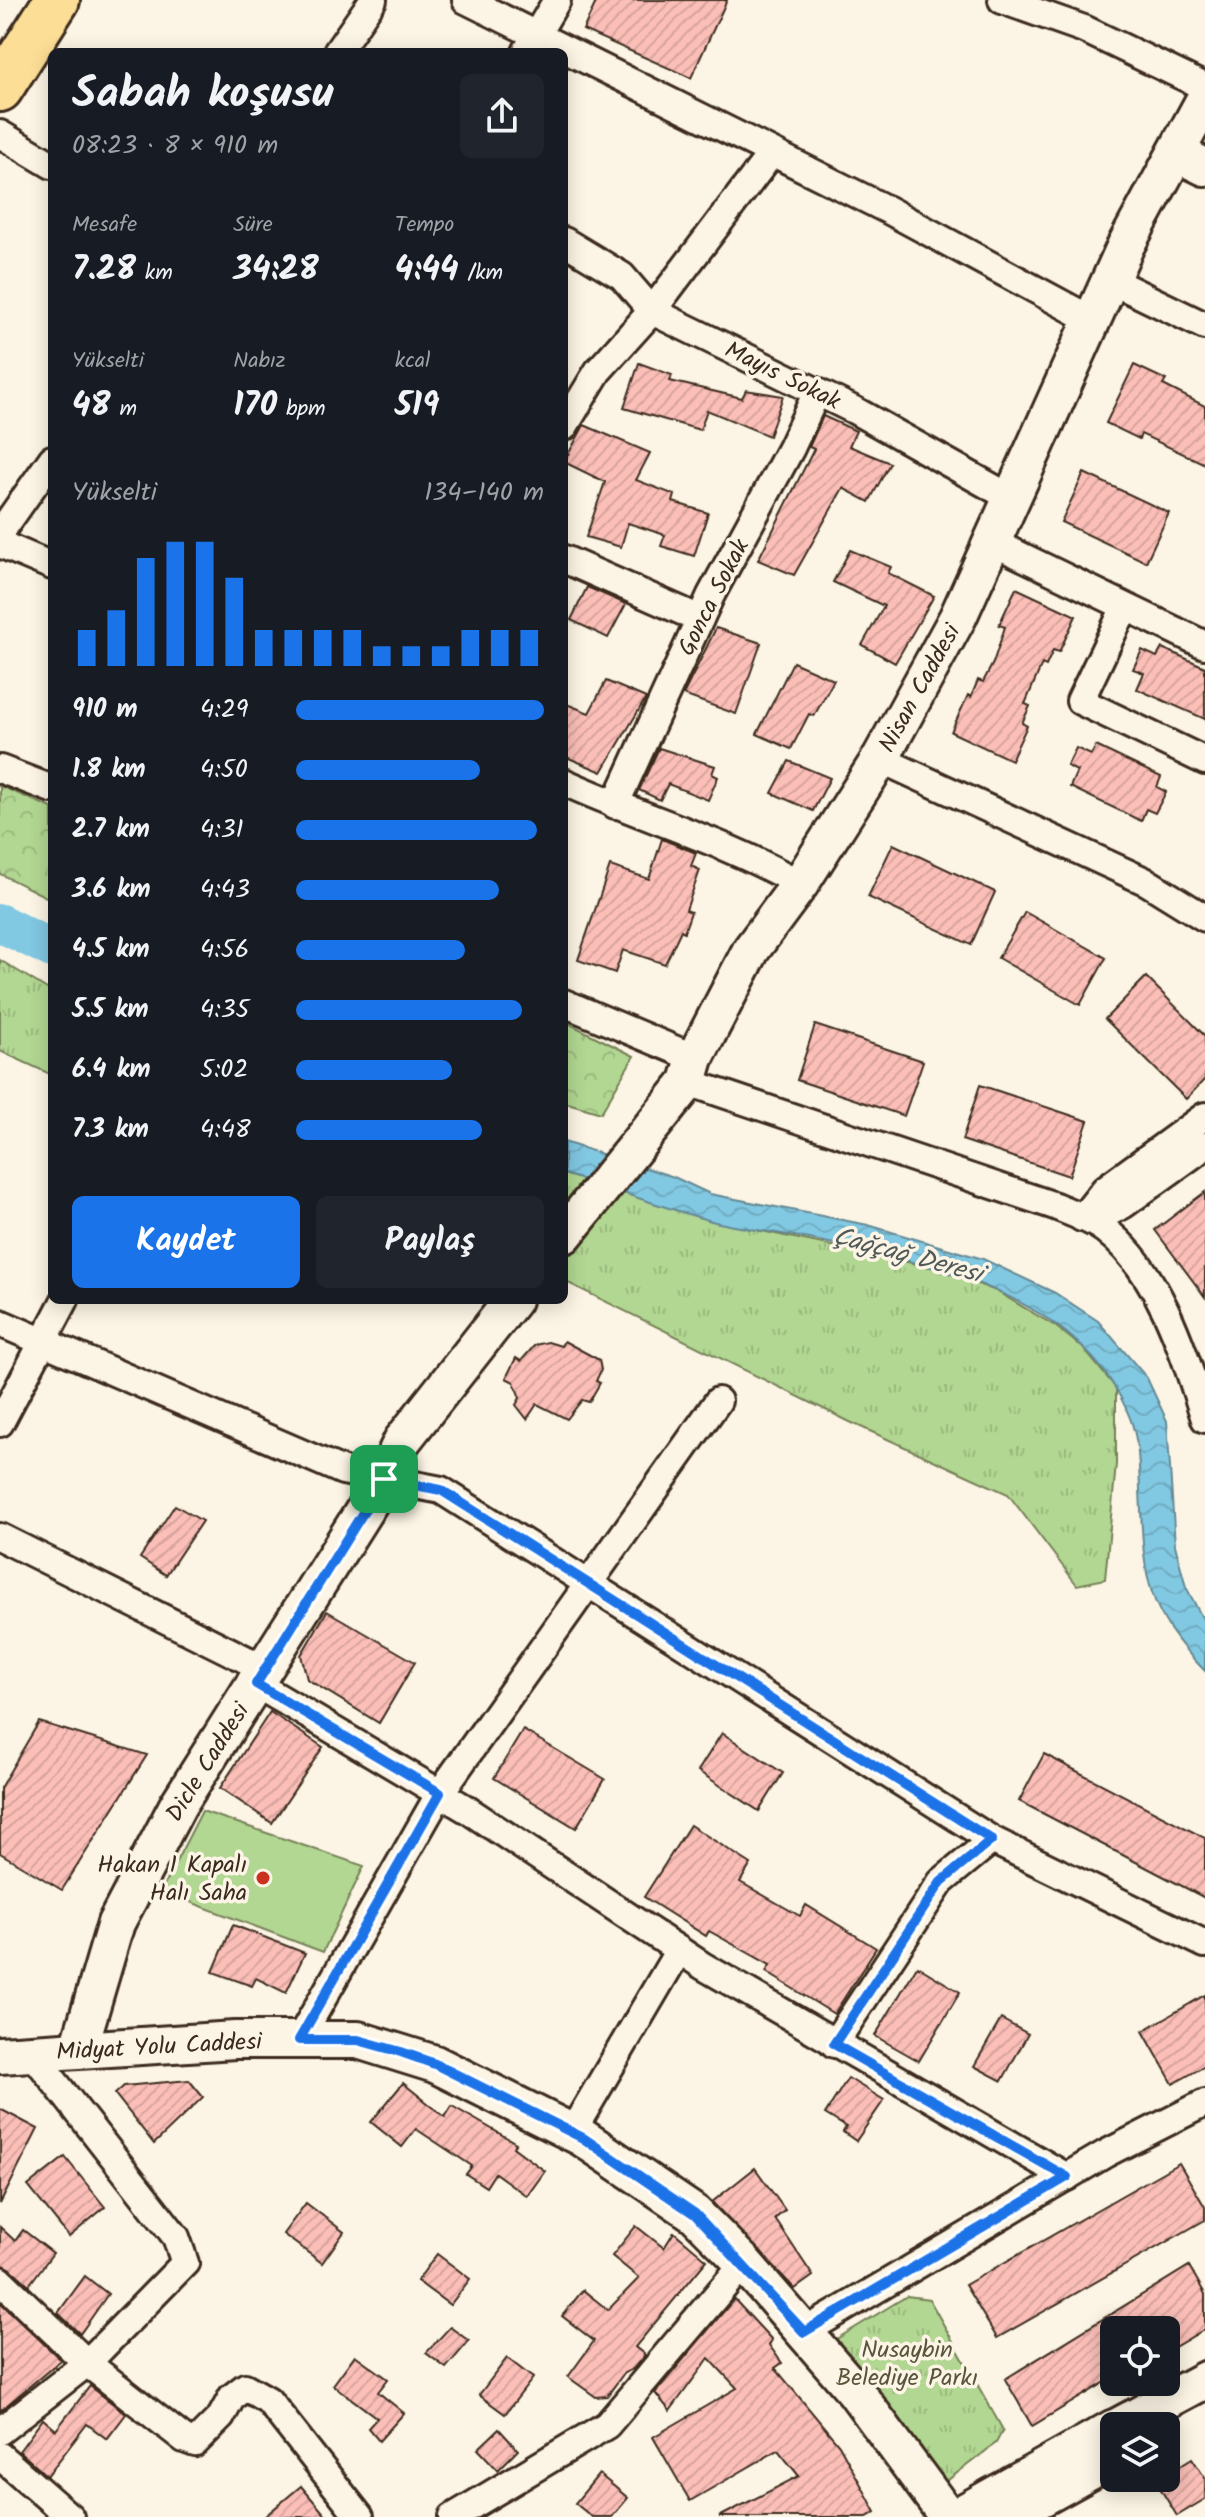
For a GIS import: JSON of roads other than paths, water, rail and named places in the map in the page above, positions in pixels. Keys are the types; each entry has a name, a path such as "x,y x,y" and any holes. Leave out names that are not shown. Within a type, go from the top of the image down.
{"highway":[{"path":"0,89 57,0"}],"street":[{"path":"340,48 373,0"},
{"path":"466,0 530,45 557,0"},
{"path":"1002,0 1084,29 1205,87"},
{"path":"568,62 901,216 1092,320"},
{"name":"Nisan Caddesi","path":"568,1230 664,1112 691,1070 751,950 800,884 880,759 958,617 1110,280 1190,160 1205,99"},
{"path":"0,134 48,163"},
{"path":"568,412 598,371 652,311 771,154"},
{"name":"Mayıs Sokak","path":"568,243 622,276 652,311 817,392 1011,498"},
{"path":"1110,280 1205,326"},
{"name":"Gonca Sokak","path":"615,805 700,619 817,392"},
{"path":"0,533 48,465"},
{"path":"992,542 1205,645"},
{"path":"0,544 48,564"},
{"path":"568,561 700,619"},
{"path":"1125,607 1080,701 1205,761"},
{"path":"880,759 1147,882 1205,918"},
{"path":"0,769 48,787"},
{"path":"568,784 615,805 749,854 800,884"},
{"path":"568,1005 691,1070 1055,1206 1104,1229 1135,1259 1168,1318 1205,1419"},
{"path":"1082,1218 1105,1189 1205,1116"},
{"path":"1082,1218 1108,1213 1123,1205 1205,1146"},
{"path":"0,1423 63,1304"},
{"name":"Dicle Caddesi","path":"79,2048 116,1923 178,1805 384,1479 402,1441 510,1304"},
{"path":"0,1323 343,1471 441,1490 992,1840 1205,1944"},
{"path":"299,2040 440,1793 718,1401"},
{"path":"0,1537 260,1676 679,1950 834,2044 1067,2177"},
{"path":"834,2044 941,1882 992,1840"},
{"path":"572,2132 679,1950"},
{"name":"Midyat Yolu Caddesi","path":"16,2055 79,2048 358,2040 435,2064 572,2132 641,2174 695,2214 744,2263 855,2391 948,2517"},
{"path":"0,2431 87,2363 185,2263 176,2237 16,2055"},
{"path":"804,2332 1067,2177 1205,2103"},
{"path":"453,2517 607,2425 744,2263"},
{"path":"0,2280 123,2394 195,2443 221,2417 232,2397 245,2387 268,2400 360,2517"},
{"path":"1144,2412 1205,2380"},
{"path":"1180,2421 1205,2408"},
{"path":"956,2517 1100,2436"},
{"path":"0,2456 70,2517"},
{"path":"1007,2517 1100,2466"}],"water":[{"path":"568,1143 674,1177 710,1194 868,1225 983,1259 1055,1293 1098,1321 1147,1378 1167,1421 1175,1545 1186,1587 1205,1623 1205,1671 1169,1628 1151,1588 1143,1545 1138,1453 1130,1418 1107,1375 1075,1340 1036,1312 993,1289 946,1272 850,1247 737,1227 568,1175"}],"waterway":[{"name":"Çağçağ Deresi","path":"0,923 48,947"}],"place":[{"name":"Hakan 1 Kapalı Halı Saha","path":"263,1878"}],"park label":[{"name":"Nusaybin Belediye Parkı","path":"907,2363"}]}
